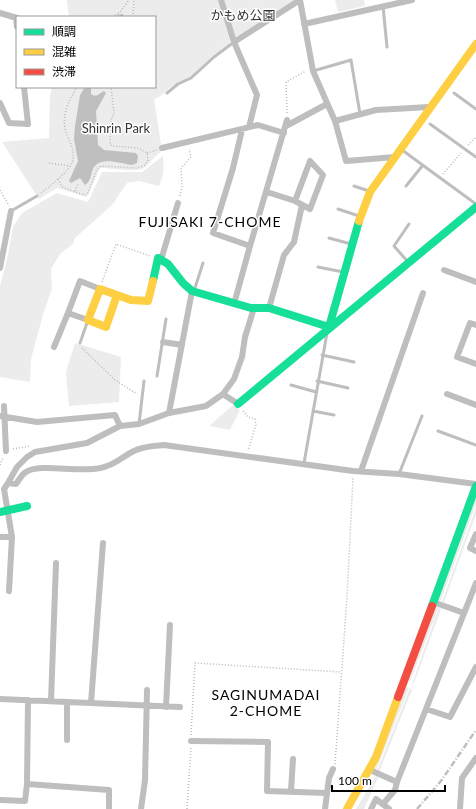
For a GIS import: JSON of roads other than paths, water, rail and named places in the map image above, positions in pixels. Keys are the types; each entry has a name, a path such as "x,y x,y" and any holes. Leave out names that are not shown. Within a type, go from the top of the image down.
{"street":[{"path":"221,0 234,42 257,96 249,127"},
{"path":"234,42 300,0 313,69 335,121 346,160 395,157"},
{"path":"304,24 386,3 412,0"},
{"path":"0,13 16,18"},
{"path":"329,327 360,216 370,192 429,107 476,44"},
{"path":"0,103 9,123 28,124 24,88"},
{"path":"234,304 286,123 327,104"},
{"path":"335,121 376,110 429,107"},
{"path":"162,148 258,125 284,133"},
{"path":"242,130 233,168 213,232 250,246"},
{"path":"267,192 295,201 310,209 322,175 310,161 295,201"},
{"path":"54,347 80,281 131,300 148,301 159,259 178,203"},
{"path":"269,308 284,255 294,242 302,205"},
{"path":"222,394 238,404 329,327 476,207"},
{"path":"0,268 11,211"},
{"path":"159,259 170,265 184,286 193,291 234,304 254,308 269,308 329,327"},
{"path":"444,270 476,282"},
{"path":"88,320 100,289"},
{"path":"169,413 193,291"},
{"path":"361,471 423,293"},
{"path":"68,313 106,327 117,295"},
{"path":"9,591 12,537 4,510 4,489 17,467 27,457 35,452 87,443 120,426 139,424 169,413 206,406 222,394 234,379 242,357 245,337 254,308"},
{"path":"476,325 470,323 457,357 476,364"},
{"path":"163,342 182,345"},
{"path":"447,394 476,405"},
{"path":"4,406 2,416 6,451"},
{"path":"2,416 37,422 115,415 120,426"},
{"path":"8,482 16,484 25,472 35,468 86,470 108,466 135,450 151,446 164,445 476,485 370,770 347,809"},
{"path":"4,510 27,506"},
{"path":"476,534 470,548 476,551"},
{"path":"0,537 12,537"},
{"path":"91,703 103,543"},
{"path":"51,701 56,563"},
{"path":"383,804 395,790 476,583"},
{"path":"433,602 464,613"},
{"path":"166,707 170,625"},
{"path":"426,709 450,717 476,667"},
{"path":"141,809 145,780 147,690"},
{"path":"0,699 180,707"},
{"path":"0,800 25,800 27,784 28,700"},
{"path":"67,702 67,740"},
{"path":"191,741 268,742 267,791 327,793"},
{"path":"460,809 462,778 476,758"},
{"path":"291,792 293,759"},
{"path":"325,809 332,769"},
{"path":"370,770 397,782"},
{"path":"27,784 109,790 108,809"},
{"path":"371,809 376,799 389,809"}],"lane":[{"path":"386,3 387,47"},
{"path":"167,93 178,84 191,78 214,57 234,42"},
{"path":"313,69 351,60 360,114"},
{"path":"454,93 476,109"},
{"path":"430,124 476,157"},
{"path":"400,148 476,204"},
{"path":"406,186 423,165"},
{"path":"354,186 370,192"},
{"path":"11,211 38,196"},
{"path":"338,209 360,216"},
{"path":"408,262 394,246 409,224"},
{"path":"329,238 352,244"},
{"path":"193,291 203,263"},
{"path":"318,267 345,272"},
{"path":"158,376 166,319"},
{"path":"80,343 88,320"},
{"path":"304,463 325,338 329,327"},
{"path":"322,355 354,362"},
{"path":"139,424 144,381"},
{"path":"318,381 348,388"},
{"path":"291,385 316,392"},
{"path":"313,410 334,415"},
{"path":"399,474 422,416"},
{"path":"438,431 476,444"}],"railway":[{"path":"417,809 441,781 476,730"}],"district":[{"name":"FUJISAKI 7-CHOME","path":"210,221"},
{"name":"SAGINUMADAI 2-CHOME","path":"266,702"}],"park label":[{"name":"かもめ公園","path":"243,15"},
{"name":"Shinrin Park","path":"116,128"}]}
